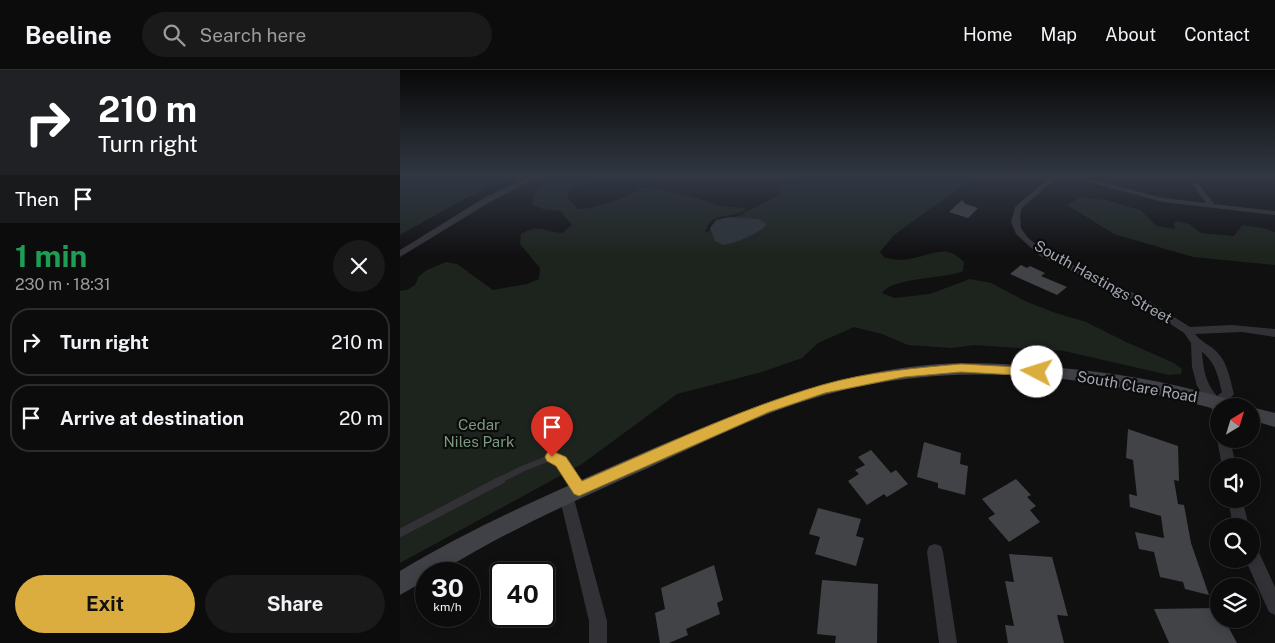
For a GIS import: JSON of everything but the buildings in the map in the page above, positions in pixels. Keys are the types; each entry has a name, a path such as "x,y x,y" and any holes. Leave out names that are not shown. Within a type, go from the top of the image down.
{"street":[{"path":"400,254 483,203"},
{"name":"South Hastings Street","path":"1024,203 1015,213 1014,222 1022,236 1043,254 1139,300 1188,331 1196,343 1213,355 1221,367 1228,394 1226,398"},
{"path":"1183,203 1275,213"},
{"path":"1210,203 1213,207"},
{"path":"1188,331 1250,328 1275,333"},
{"name":"South Hastings Street","path":"1196,343 1195,352 1205,389 1213,398"},
{"name":"South Clare Road","path":"400,584 475,539 573,492 764,408 824,389 904,373 961,368 1058,374 1113,381 1193,396 1210,403"},
{"path":"1260,416 1275,420"},
{"path":"573,492 598,621 598,643"},
{"path":"935,552 948,643"},
{"path":"1257,568 1275,606"}],"lane":[{"path":"400,532 539,460 552,457 561,462 573,492"}],"green space":[{"path":"400,203 458,203 400,235"},
{"name":"Cedar Niles Park","path":"533,203 572,203 578,209 590,208 608,203 710,203 719,206 745,208 744,211 738,213 715,218 711,221 705,233 764,203 939,203 894,235 880,252 885,258 906,260 944,251 957,256 964,262 963,271 896,284 882,293 894,298 930,294 970,279 991,283 1027,302 1086,322 1174,363 1182,369 1181,374 1169,375 1064,351 974,345 952,348 908,345 882,334 854,327 818,343 802,358 762,372 677,394 582,464 400,563 400,291 407,290 415,285 419,276 427,270 446,262 457,264 493,290 527,284 539,279 540,268 520,244 521,234 533,229 562,233 572,225 560,211 543,209 532,205"},
{"path":"1071,203 1115,203 1140,210 1157,226 1175,229 1174,223 1178,221 1189,224 1201,233 1234,236 1242,225 1263,228 1275,232 1275,265 1193,257 1114,234 1067,205"}],"shaded area":[{"path":"729,217 758,219 767,224 754,234 723,245 715,241 710,228 716,220"}],"route":[{"path":"552,457 561,462 567,469 579,490 764,408 824,389 904,373 961,368 1037,372"}]}
